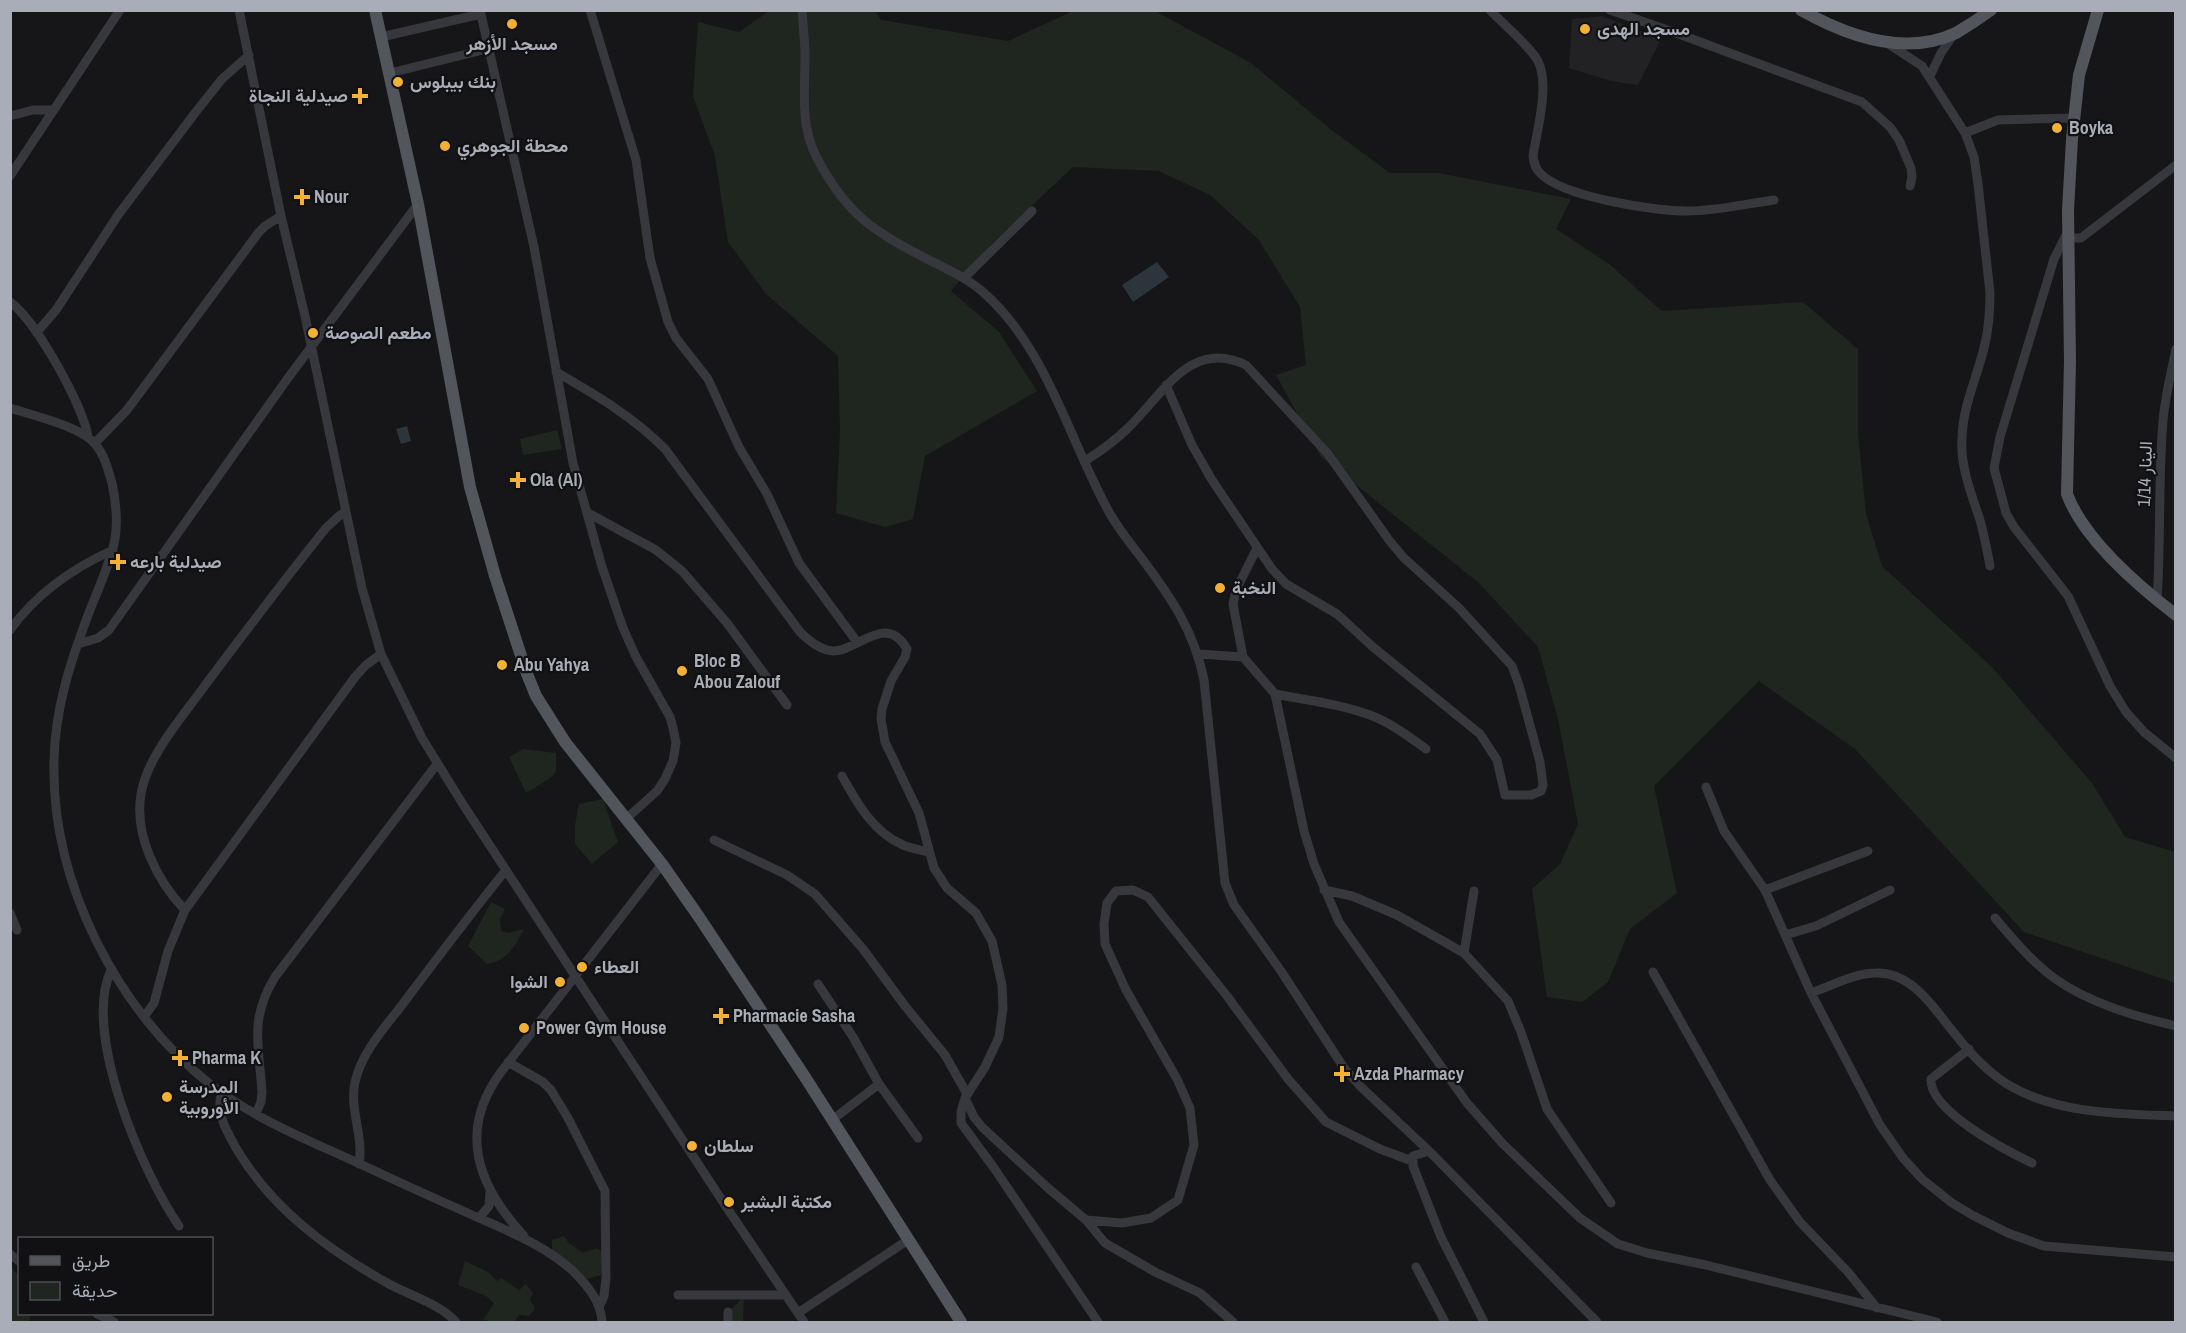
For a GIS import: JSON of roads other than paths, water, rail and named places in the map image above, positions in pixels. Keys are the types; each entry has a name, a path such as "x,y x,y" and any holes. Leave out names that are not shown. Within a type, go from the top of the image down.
{"main road":[{"path":"375,10 418,204 468,475 486,547 532,685 549,718 587,772 627,818 705,926 961,1323"},
{"path":"1801,10 1847,33 1885,42 1918,43 1955,33 1991,10"},
{"path":"2098,10 2079,75 2074,118 2068,234 2070,361 2067,494 2073,510 2093,539 2157,601 2175,615"}],"street":[{"path":"10,176 120,10"},
{"path":"239,10 366,608 381,654 437,764 804,1323"},
{"path":"590,10 633,151 642,194 650,258 668,322 675,338 708,379 739,447 767,494 799,563 857,642"},
{"path":"802,10 807,131 816,157 828,178 840,197 862,220 900,245 964,278 993,302 1021,338 1041,371 1110,514 1178,612 1199,654 1214,762 1220,854 1230,897 1344,1068 1387,1113 1429,1151 1597,1323"},
{"path":"1490,10 1538,61 1543,93 1533,156 1541,175 1552,182 1591,197 1657,210 1704,210 1774,200"},
{"path":"1610,10 1862,102 1890,127 1899,140 1911,168 1910,186"},
{"path":"381,37 480,12 534,247 573,463 602,567 623,628 640,665 670,717 676,743 673,761 657,791 627,818"},
{"path":"1930,76 1941,53 1955,33"},
{"path":"1885,42 1922,66 1930,76 1965,133 1974,157 1990,293 1990,312 1984,350 1963,423 1962,447 1966,476 1982,528 1990,566"},
{"path":"390,73 488,49"},
{"path":"37,332 56,310 122,210 195,113 222,79 249,55"},
{"path":"10,116 40,109 53,110"},
{"path":"1965,133 1998,120 2074,118"},
{"path":"2175,165 2080,238 2068,234 2054,259 2000,437 1994,468 2006,513 2068,596 2110,686 2126,712 2144,732 2175,758"},
{"path":"78,644 98,638 109,630 311,347 418,204"},
{"path":"964,278 1032,211"},
{"path":"91,440 127,410 254,239 265,226 281,216"},
{"path":"10,302 24,314 37,332 84,419 91,440 105,459 115,500 117,530 113,550 64,685 56,722 54,761 56,804 75,890 90,928 111,970 144,1017 188,1064 222,1092 301,1137 528,1240 573,1271 600,1305"},
{"name":"الينار 1/14","path":"2157,601 2163,420 2175,349"},
{"path":"1085,461 1109,445 1131,425 1166,385 1198,361 1215,357 1233,359 1246,365 1328,454 1403,557 1459,608 1512,666 1540,762 1543,785 1541,791 1531,795 1505,795 1497,760 1480,734 1373,647 1337,614 1286,584 1257,548 1212,480 1197,454 1166,385"},
{"path":"556,372 602,399 665,449 800,632 826,650 835,651 881,634 891,633 895,634 907,649 906,657 891,681 881,719 885,742 919,813 940,880 976,913 992,941 1002,985 1003,1008 999,1037 985,1067 966,1096 961,1112 961,1123 1098,1323"},
{"path":"10,408 91,440"},
{"path":"185,910 166,887 151,858 143,835 139,809 144,782 162,745 215,672 326,528 346,512"},
{"path":"588,513 656,550 682,571 727,623 787,705"},
{"path":"1257,548 1236,590 1233,604 1243,657 1275,694 1304,831 1324,890 1339,922 1467,1103 1503,1144 1580,1218 1618,1244 1937,1323"},
{"path":"10,630 47,590 81,567 113,550"},
{"path":"144,1017 154,1003 168,951 185,910 355,677 381,654"},
{"path":"1199,654 1243,657"},
{"path":"1275,694 1370,715 1403,732 1426,749"},
{"path":"256,1113 262,1092 257,1021 266,993 275,977 437,764"},
{"path":"842,776 855,801 872,824 903,845 930,853"},
{"path":"1706,787 1724,831 1765,890 1811,993 1880,1125 1922,1179 1952,1203 2008,1233 2044,1246 2175,1257"},
{"path":"714,840 787,875 814,894 864,949 905,1006 945,1055 974,1117 982,1127 1047,1188 1086,1220 1104,1243 1155,1272 1200,1293 1233,1323"},
{"path":"1765,890 1868,851"},
{"path":"528,1240 502,1211 490,1192 477,1155 478,1122 483,1103 491,1086 508,1062 662,864"},
{"path":"359,1164 361,1146 353,1100 355,1083 361,1065 374,1043 426,972 506,870"},
{"path":"1086,1220 1122,1223 1151,1218 1178,1200 1194,1145 1190,1108 1177,1079 1126,990 1105,944 1104,924 1107,903 1116,891 1133,890 1148,897 1227,996 1288,1079 1326,1122 1380,1149 1412,1161"},
{"path":"1324,890 1352,896 1397,915 1464,953 1508,1001 1547,1109 1611,1203"},
{"path":"1785,935 1816,926 1890,890"},
{"path":"1464,953 1474,891"},
{"path":"10,913 17,930"},
{"path":"1995,918 2034,961 2067,986 2090,999 2175,1026"},
{"path":"111,970 105,983 103,1010 112,1070 128,1122 146,1167 164,1204 179,1226"},
{"path":"1653,972 1770,1180 1800,1222 1848,1272 1877,1308"},
{"path":"1811,993 1863,975 1875,973 1899,976 1928,999 1989,1071 2005,1083 2048,1102 2101,1112 2175,1116"},
{"path":"818,984 853,1037 879,1084 918,1138"},
{"path":"1969,1049 1931,1079 1931,1085 1951,1114 1973,1131 2032,1163"},
{"path":"508,1062 543,1082 551,1090 605,1191 606,1278 600,1305 602,1323"},
{"path":"832,1120 879,1084"},
{"path":"222,1092 219,1109 230,1137 254,1176 296,1221 315,1237 359,1266 438,1309 456,1323"},
{"path":"1429,1151 1414,1155 1412,1161 1417,1179 1482,1322"},
{"path":"479,1218 489,1206 490,1192"},
{"path":"798,1313 908,1240"},
{"path":"1416,1267 1445,1323"},
{"path":"678,1295 786,1295"},
{"path":"728,1312 728,1323"},
{"path":"99,1315 114,1323"}],"place":[{"name":"مسجد الأزهر","path":"512,24"},
{"name":"مسجد الهدى","path":"1585,29"},
{"name":"بنك بيبلوس","path":"398,82"},
{"name":"صيدلية النجاة","path":"360,96"},
{"name":"Boyka","path":"2057,128"},
{"name":"محطة الجوهري","path":"445,146"},
{"name":"Nour","path":"302,197"},
{"name":"مطعم الصوصة","path":"313,333"},
{"name":"Ola (Al)","path":"518,480"},
{"name":"صيدلية بارعه","path":"118,562"},
{"name":"النخبة","path":"1220,588"},
{"name":"Abu Yahya","path":"502,665"},
{"name":"Bloc B Abou Zalouf","path":"682,671"},
{"name":"العطاء","path":"582,967"},
{"name":"الشوا","path":"560,982"},
{"name":"Pharmacie Sasha","path":"721,1016"},
{"name":"Power Gym House","path":"524,1028"},
{"name":"Pharma K","path":"180,1058"},
{"name":"Azda Pharmacy","path":"1342,1074"},
{"name":"المدرسة الأوروبية","path":"167,1097"},
{"name":"سلطان","path":"692,1146"},
{"name":"مكتبة البشير","path":"729,1202"}]}
